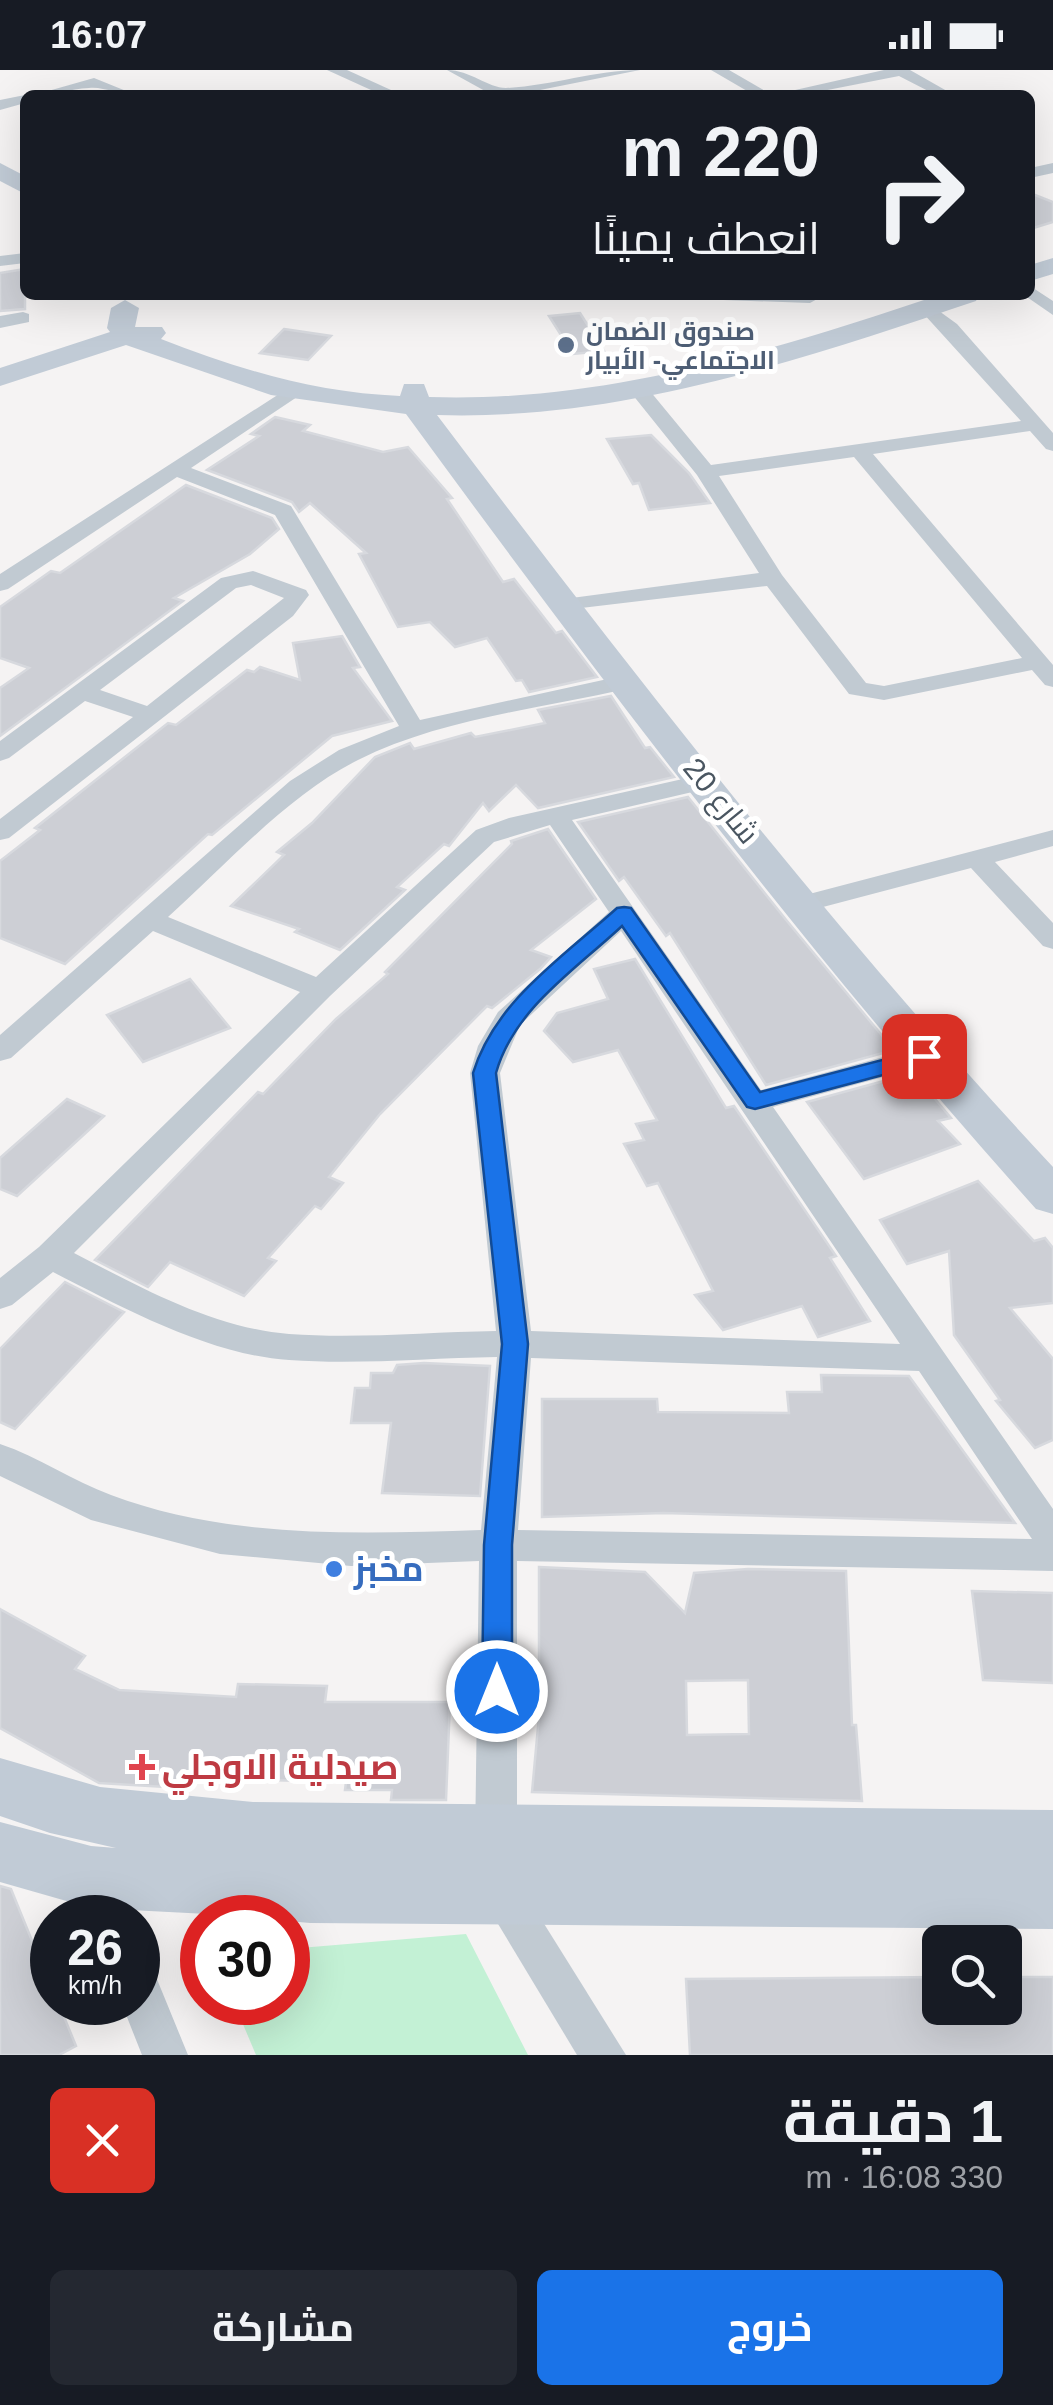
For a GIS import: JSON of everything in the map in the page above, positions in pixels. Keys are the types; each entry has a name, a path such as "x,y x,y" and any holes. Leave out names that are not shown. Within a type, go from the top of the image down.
{"street":[{"path":"334,70 383,90"},
{"path":"454,70 493,90"},
{"path":"557,70 576,81"},
{"path":"529,90 633,70"},
{"path":"718,70 756,90"},
{"path":"804,90 900,70 938,90"},
{"path":"55,90 96,76 120,90"},
{"path":"122,313 218,371 293,391 512,404 638,389 752,361 918,302"},
{"path":"0,377 122,313 310,373 414,398 626,375 918,302"},
{"path":"918,302 950,328 1053,445"},
{"path":"0,322 23,318"},
{"path":"638,389 706,472 773,578 858,689 871,694 1046,671"},
{"path":"0,584 293,391"},
{"name":"شارع 20","path":"414,398 441,442 564,606 924,1056 1052,1194"},
{"path":"441,442 512,404"},
{"path":"706,472 1033,426"},
{"path":"858,450 1046,671"},
{"path":"176,469 283,510 413,728"},
{"path":"0,753 212,593 242,578 254,578 298,595 284,611 0,832"},
{"path":"564,606 773,578"},
{"path":"1,1049 300,786 348,754 413,728 626,682"},
{"path":"81,692 151,715"},
{"path":"0,1296 51,1256 320,989 485,836 556,815 705,782"},
{"path":"556,815 1053,1539"},
{"path":"804,904 1053,838"},
{"path":"977,858 1053,940"},
{"path":"603,2055 497,1866 498,1545 515,1344 484,1073 492,1046 508,1019 624,913"},
{"path":"149,919 320,989"},
{"path":"755,1102 924,1056"},
{"path":"51,1256 146,1304 232,1334 287,1347 515,1344 927,1358"},
{"path":"0,1459 104,1509 220,1538 352,1550 498,1545 1053,1555"},
{"path":"0,1787 50,1807 161,1829 497,1866 1053,1898"},
{"path":"108,1895 153,1884 310,1892 497,1866 1053,1840"},
{"path":"0,1852 96,1895"},
{"path":"153,2025 165,2055"}],"green space":[{"path":"466,1934 528,2055 256,2055 243,2025 310,2025 310,1947"}],"building":[{"path":"1035,195 1053,202 1053,222 1035,227"},
{"path":"20,270 20,300 25,300 25,309 0,311 0,273"},
{"path":"580,313 604,351 573,354 549,316"},
{"path":"284,329 331,336 308,360 260,353"},
{"path":"275,417 310,425 303,431 383,452 408,447 452,498 447,499 503,582 514,579 556,633 562,631 597,677 529,692 522,680 516,681 487,638 455,647 430,622 398,627 359,554 366,553 310,503 299,512 292,502 207,470 259,436 251,434"},
{"path":"651,435 689,473 710,503 649,510 639,483 633,484 607,439"},
{"path":"186,485 272,518 279,529 250,554 174,598 183,601 0,736 0,688 29,668 0,658 0,607 51,571 60,573"},
{"path":"342,636 360,667 353,668 392,721 332,736 212,835 208,834 65,964 0,938 0,861 40,830 35,828 168,723 176,725 247,670 254,672 260,667 300,680 293,643"},
{"path":"611,696 645,748 650,747 674,777 538,808 516,785 489,811 483,803 449,846 444,844 397,887 405,890 340,950 295,932 299,929 231,906 284,855 277,852 312,823 375,757 410,743 414,749 471,733 475,737 545,723 538,710"},
{"path":"688,797 894,1050 766,1085 670,933 666,936 624,877 619,881 578,822"},
{"path":"548,829 596,899 531,950 551,957 540,969 492,1008 487,1006 380,1114 329,1177 343,1183 321,1209 315,1206 268,1258 276,1261 244,1296 170,1262 148,1287 95,1260 258,1092 263,1094 336,1019 388,974 385,972 511,841"},
{"path":"635,959 726,1108 734,1106 836,1256 830,1258 870,1321 818,1337 802,1306 723,1330 695,1295 713,1291 658,1183 647,1186 624,1144 644,1140 636,1124 657,1120 618,1050 573,1062 544,1031 557,1013 608,999 594,969"},
{"path":"190,979 230,1028 143,1062 107,1015"},
{"path":"913,1073 951,1118 938,1121 960,1144 864,1179 807,1102"},
{"path":"67,1099 104,1116 17,1196 0,1189 0,1158"},
{"path":"978,1181 1034,1241 1045,1238 1053,1248 1053,1303 1010,1308 1053,1359 1053,1440 1035,1448 996,1401 1000,1400 954,1335 949,1251 907,1264 880,1220"},
{"path":"65,1282 124,1312 15,1429 0,1422 0,1349"},
{"path":"397,1365 490,1366 480,1496 382,1493 391,1423 351,1423 355,1388 370,1388 371,1373 393,1373"},
{"path":"821,1375 909,1376 1015,1523 663,1513 542,1517 542,1399 657,1399 658,1412 789,1413 787,1392 822,1392"},
{"path":"539,1567 645,1572 685,1613 694,1573 748,1569 846,1571 852,1725 856,1725 862,1801 532,1792 539,1716","holes":["748,1680 749,1734 687,1735 686,1681"]},
{"path":"972,1591 1053,1593 1053,1683 983,1680"},
{"path":"0,1609 85,1656 75,1669 119,1690 236,1697 238,1684 327,1686 325,1702 450,1702 446,1800 391,1800 392,1790 345,1790 346,1782 184,1778 182,1788 99,1783 0,1728"},
{"path":"0,1886 11,1889 30,1936 30,2025 67,2025 76,2046 59,2055 0,2055"},
{"path":"922,1977 922,2025 1022,2025 1022,1977 1053,1977 1053,2055 690,2055 686,1979"}],"place":[{"name":"صندوق الضمان الاجتماعي- الأبيار","path":"566,345"},
{"name":"مخبز","path":"334,1569"},
{"name":"صيدلية الاوجلي","path":"142,1767"}],"route":[{"path":"497,1691 498,1545 515,1344 484,1073 492,1046 508,1019 624,913 755,1102 924,1056"}]}
